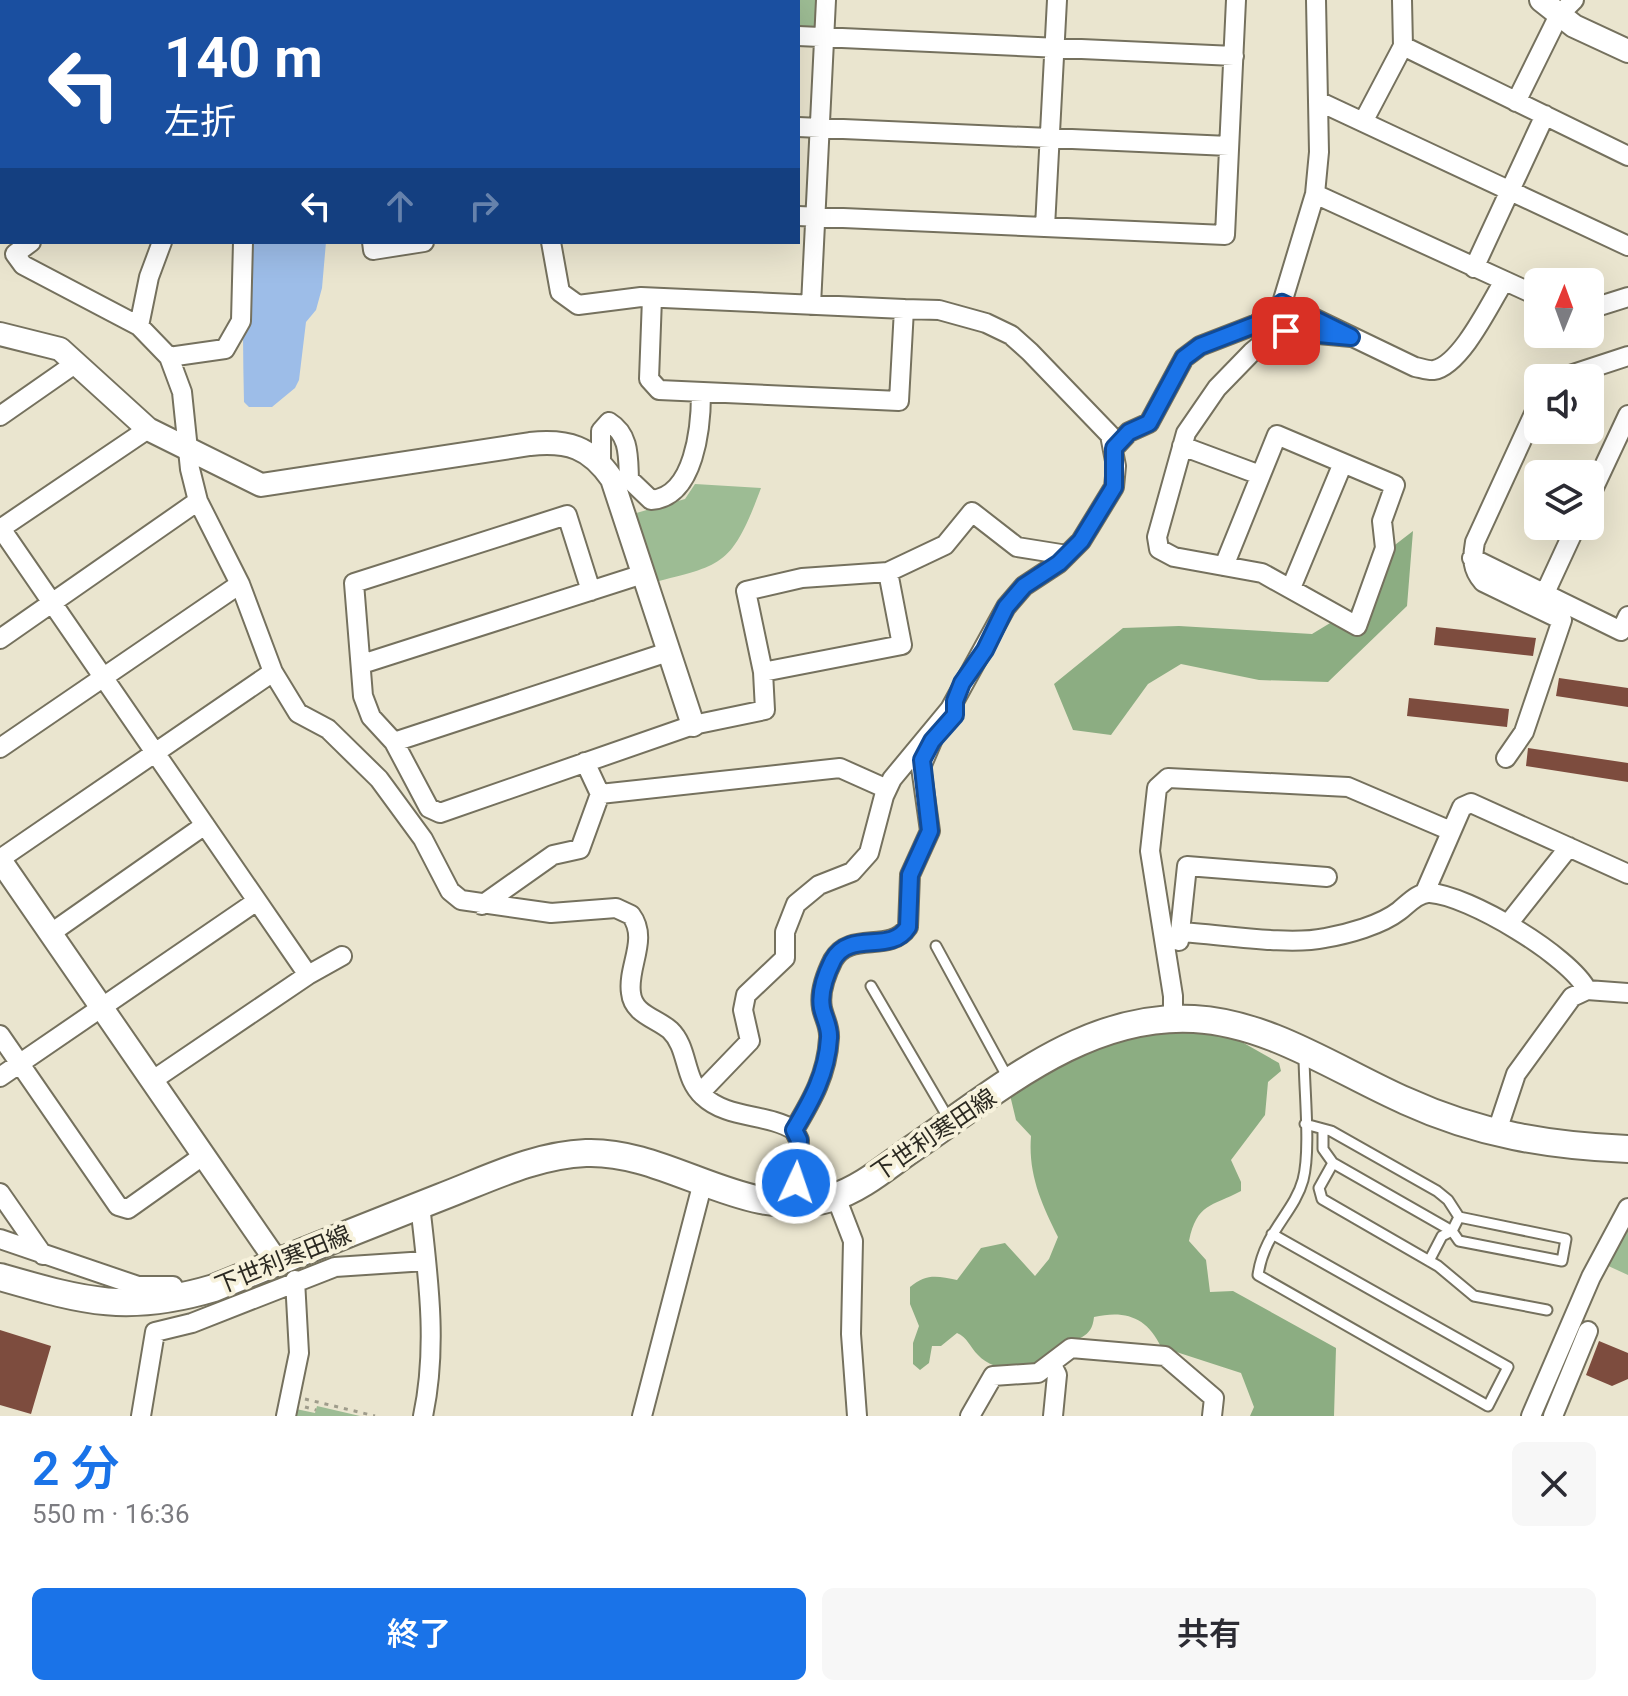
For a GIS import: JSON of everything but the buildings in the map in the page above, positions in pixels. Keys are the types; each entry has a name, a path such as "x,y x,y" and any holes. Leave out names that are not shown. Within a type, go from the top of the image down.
{"main road":[{"name":"下世利寒田線","path":"0,1277 110,1304 156,1302 286,1271 420,1205 537,1160 585,1153 624,1158 748,1197 797,1204 836,1197 1011,1083 1090,1036 1173,1007 1229,1023 1304,1052 1426,1110 1496,1134 1577,1147 1628,1149"}],"street":[{"path":"811,305 807,216 820,128 826,0"},
{"path":"1045,227 1057,0"},
{"path":"807,216 1225,235 1236,0"},
{"path":"1114,448 1129,432 1149,423 1184,358 1200,346 1257,324 1282,303 1315,194 1318,101 1316,0"},
{"path":"1363,122 1403,46 1402,0"},
{"path":"1541,0 1566,8 1628,51"},
{"path":"1516,102 1566,8"},
{"path":"800,36 1234,56"},
{"path":"1403,46 1628,156"},
{"path":"1318,101 1628,246"},
{"path":"1474,268 1545,115"},
{"path":"800,127 1229,146"},
{"path":"1315,194 1524,290"},
{"path":"28,244 15,254 23,265 139,326 169,357 182,392 198,501 240,584 273,672 298,713 328,729 379,779 423,839 450,891 461,900 551,913 616,908 631,915 638,937 632,999 639,1010 676,1036 691,1080 700,1093 728,1110 760,1115 794,1130 799,1140 797,1204"},
{"path":"139,326 149,277 161,244"},
{"path":"169,357 225,349 241,321 243,244"},
{"path":"372,244 373,250 411,244"},
{"path":"551,244 560,292 578,305 652,298 904,309 964,315 1011,335 1093,415 1110,435 1114,448 1114,487 1081,541 1011,600 955,701 899,768 887,789 869,853 852,872 819,885 796,904 785,932 785,958 746,995 743,1010 750,1041 700,1093"},
{"path":"1282,303 1415,367 1434,370 1450,362 1465,345 1504,281"},
{"path":"1604,305 1628,297"},
{"path":"652,298 649,379 659,390 701,393 899,401 904,309"},
{"path":"1224,566 1277,435 1395,485 1382,521 1385,548 1357,626 1262,573 1174,557 1159,549 1157,530 1186,433 1217,388 1266,338 1286,331 1351,337"},
{"path":"0,334 60,349 148,429 261,485 557,441 574,444 601,463 619,496 693,725"},
{"path":"1604,364 1628,356"},
{"path":"0,416 76,363"},
{"path":"601,463 601,431 609,422 618,428 628,448 629,479 651,500 661,499 674,490 690,463 701,433 701,393"},
{"path":"1604,466 1628,415"},
{"path":"148,429 0,528 308,975"},
{"path":"1506,758 1524,732 1562,620 1483,582 1475,573 1472,558 1475,542 1524,435"},
{"path":"1182,446 1260,475"},
{"path":"1291,588 1343,463"},
{"path":"0,639 198,501"},
{"path":"591,591 567,515 354,583 363,696 371,717 394,742 429,808 440,813 693,725 765,710 763,672 746,591 802,578 888,572 945,545 972,512 1017,547 1067,555"},
{"path":"1545,593 1570,540"},
{"path":"1472,558 1621,631 1628,616"},
{"path":"763,672 902,645 888,572"},
{"path":"362,664 643,574"},
{"path":"0,748 240,584"},
{"path":"394,742 668,652"},
{"path":"273,672 0,859 286,1271 299,1353 286,1416"},
{"path":"794,1130 823,1075 829,1036 821,997 834,958 850,944 897,938 909,924 910,875 930,831 922,760 932,741 955,715 955,701"},
{"path":"482,905 553,855 580,849 600,794 585,762"},
{"path":"600,794 840,768 887,789"},
{"path":"1173,1007 1150,851 1157,788 1168,778 1348,787 1451,831"},
{"path":"1179,932 1328,938 1383,920 1425,892 1462,807 1471,803 1628,874"},
{"path":"51,933 205,825"},
{"path":"1508,924 1569,847"},
{"path":"1173,1007 1187,866 1327,877"},
{"path":"1425,892 1508,924 1569,967 1587,990"},
{"path":"0,1077 257,901"},
{"path":"153,1080 308,975 342,956"},
{"path":"1496,1134 1510,1085 1527,1054 1572,997 1587,990 1628,993"},
{"path":"0,1035 118,1206 128,1209 204,1155"},
{"path":"642,1416 703,1182"},
{"path":"0,1193 43,1255"},
{"path":"836,1197 853,1234 851,1334 857,1416"},
{"path":"420,1205 431,1354 423,1416"},
{"path":"1531,1416 1591,1277 1628,1208"},
{"path":"0,1239 145,1288 187,1284 214,1288"},
{"path":"141,1416 155,1332 192,1323 286,1271 426,1261"},
{"path":"1556,1415 1588,1331"},
{"path":"970,1416 993,1376 1038,1373 1071,1348 1165,1356 1214,1398 1212,1416"},
{"path":"1052,1365 1057,1375 1053,1416"}],"lane":[{"path":"936,946 1011,1083"},
{"path":"871,986 951,1123"},
{"path":"1272,1234 1508,1367 1488,1406 1258,1275 1261,1257 1272,1234 1303,1183 1304,1052"},
{"path":"1305,1124 1323,1129 1437,1191 1448,1200 1459,1217 1566,1239 1562,1261 1459,1241 1452,1231 1333,1163 1323,1149 1323,1129"},
{"path":"1333,1163 1319,1188 1322,1199 1429,1261 1474,1296 1547,1310"},
{"path":"1429,1261 1442,1236 1452,1231 1459,1217"}],"path":[{"path":"317,1402 375,1416"}],"green space":[{"path":"800,0 817,0 815,25 811,30 800,29"},
{"path":"695,484 761,488 740,536 719,560 689,573 640,586 619,518 685,499"},
{"path":"1413,531 1407,606 1328,682 1259,680 1181,664 1148,684 1111,735 1073,730 1054,684 1123,628 1179,626 1312,634 1350,611 1378,558"},
{"path":"1168,1023 1226,1033 1279,1063 1281,1071 1268,1082 1265,1115 1231,1160 1241,1182 1241,1191 1201,1213 1189,1241 1206,1260 1210,1292 1233,1291 1336,1348 1334,1416 1250,1416 1254,1407 1241,1373 1161,1347 1142,1322 1125,1316 1094,1317 1087,1334 1058,1347 1047,1359 1031,1367 1011,1369 993,1365 978,1355 957,1333 941,1346 932,1346 929,1363 920,1370 913,1364 913,1343 919,1326 910,1304 910,1287 921,1279 932,1277 957,1280 981,1248 1005,1243 1035,1276 1049,1259 1058,1237 1037,1188 1031,1136 1016,1120 1010,1095 1043,1061"},
{"path":"1628,1220 1628,1275 1604,1264"},
{"path":"317,1406 360,1416 294,1416 296,1409 315,1413"}],"water":[{"path":"249,244 326,244 322,288 316,310 306,322 299,380 295,388 272,407 249,407 244,402"}],"route":[{"path":"796,1183 799,1140 794,1130 819,1089 828,1046 829,1030 821,1003 825,979 834,958 846,946 897,938 908,927 910,875 930,831 922,760 932,741 953,719 955,701 966,676 985,650 1011,600 1024,586 1059,563 1081,541 1114,487 1114,448 1129,432 1149,423 1184,358 1200,346 1230,337 1257,324 1282,303 1351,337 1286,331"}]}
